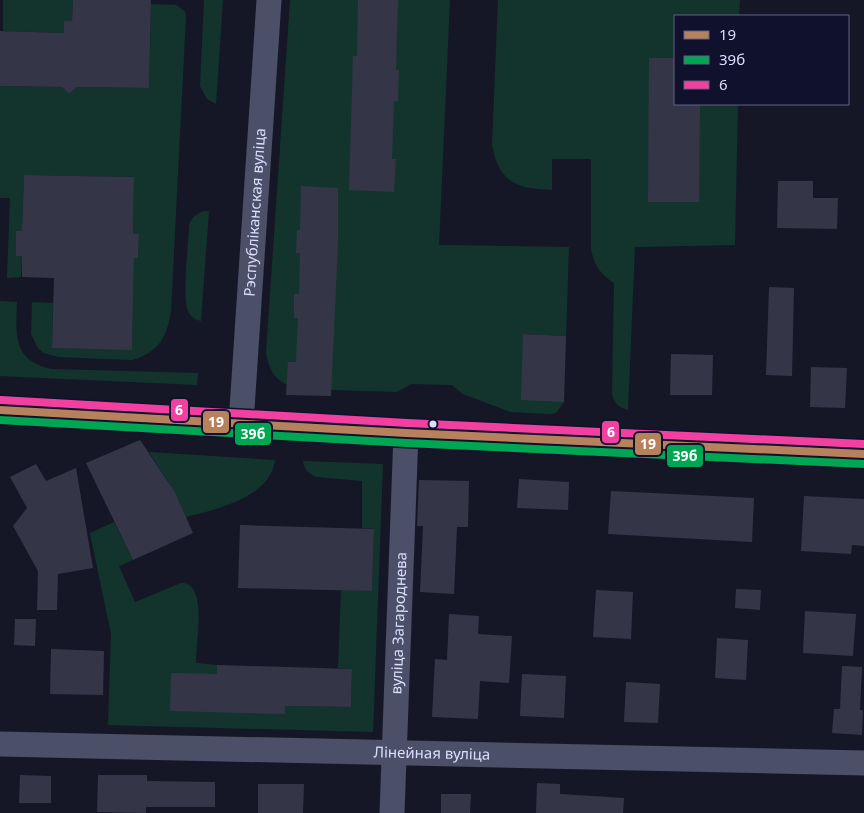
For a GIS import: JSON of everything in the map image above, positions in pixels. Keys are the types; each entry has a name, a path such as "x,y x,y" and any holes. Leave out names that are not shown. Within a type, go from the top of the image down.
{"main road":[{"path":"0,410 406,433 864,454"}],"street":[{"name":"Рэспубліканская вуліца","path":"241,424 269,0"},
{"name":"вуліца Загароднева","path":"392,813 406,433"},
{"name":"Лінейная вуліца","path":"0,744 864,763"}],"green space":[{"path":"3,0 73,0 72,21 64,21 64,33 3,31"},
{"path":"204,0 223,0 216,104 207,99 200,86"},
{"path":"290,0 450,0 439,245 569,247 566,336 524,334 564,402 556,413 511,412 463,394 452,385 411,384 397,392 302,389 282,382 273,373 266,353"},
{"path":"498,0 740,0 739,15 674,15 674,105 738,105 735,245 635,247 628,410 617,405 612,394 614,283 598,269 591,249 591,159 552,159 552,190 528,188 511,181 499,168 492,145"},
{"path":"151,4 176,5 185,11 186,16 171,311 167,328 164,336 155,348 149,353 132,360 58,357 44,353 38,348 31,334 32,302 53,303 52,348 132,349 134,258 138,258 139,235 133,234 134,177 24,175 22,231 16,232 16,255 22,256 21,277 7,278 10,198 0,198 0,86 62,87 69,94 77,87 149,88"},
{"path":"204,211 209,211 201,321 189,313 185,284 189,225 195,216"},
{"path":"0,301 17,302 16,325 19,344 23,353 39,365 52,369 198,373 197,385 0,376"},
{"path":"149,452 275,460 271,473 253,493 240,500 186,517 175,492"},
{"path":"303,461 383,464 373,732 108,725 111,634 90,533 114,522 133,560 119,566 135,602 181,583 190,585 195,593 199,616 196,663 217,665 285,714 285,706 351,707 352,669 338,668 341,590 372,591 374,529 362,528 362,481 317,477 307,471"}],"building":[{"path":"73,0 151,0 149,88 77,87 69,94 62,87 0,86 0,31 64,33 64,21 72,21"},
{"path":"358,0 398,0 396,70 399,70 398,101 394,101 392,159 396,159 394,192 349,190 353,56 357,56"},
{"path":"649,58 674,58 674,105 700,105 699,202 648,202"},
{"path":"24,175 134,177 133,234 139,234 138,258 134,258 132,350 52,348 54,278 22,277 22,256 16,256 16,231 22,231"},
{"path":"778,181 813,181 813,198 838,198 837,229 777,228"},
{"path":"301,186 338,188 338,243 331,396 286,395 288,362 296,362 298,318 294,318 294,294 299,294 300,253 296,253 297,230 300,230"},
{"path":"769,287 794,288 792,376 766,375"},
{"path":"523,334 566,336 564,402 521,400"},
{"path":"671,354 713,355 712,395 670,395"},
{"path":"811,367 847,368 845,408 810,407"},
{"path":"140,440 175,492 193,533 133,560 86,463"},
{"path":"36,464 46,481 76,468 93,568 58,574 57,610 37,610 38,571 13,526 27,508 10,477"},
{"path":"519,479 569,482 568,510 517,508"},
{"path":"419,480 469,481 468,527 457,527 454,594 420,592 423,526 417,526"},
{"path":"611,491 754,498 752,542 608,534"},
{"path":"804,496 864,499 864,546 852,545 851,554 801,551"},
{"path":"240,525 374,529 372,591 238,588"},
{"path":"736,589 761,590 760,610 735,608"},
{"path":"596,590 633,592 631,639 593,637"},
{"path":"805,611 856,614 853,656 803,653"},
{"path":"449,614 479,616 478,634 512,636 509,683 480,681 478,719 432,717 435,659 447,660"},
{"path":"15,619 36,619 35,646 14,645"},
{"path":"717,638 748,640 746,680 715,678"},
{"path":"51,649 104,651 103,695 50,694"},
{"path":"217,665 352,669 351,707 285,706 285,714 170,711 171,673 217,674"},
{"path":"842,666 862,667 860,710 863,710 862,735 832,733 834,709 840,709"},
{"path":"522,674 566,676 564,718 520,716"},
{"path":"626,682 660,684 658,723 624,722"},
{"path":"20,775 51,776 51,803 19,803"},
{"path":"98,775 147,775 147,781 215,782 215,807 146,807 146,813 97,812"},
{"path":"537,783 560,784 560,794 624,798 623,813 536,813"},
{"path":"258,784 304,784 303,813 258,813"},
{"path":"441,794 471,794 470,813 441,813"}],"transit line":[{"name":"6","path":"1,400 407,423 864,444"},
{"name":"19","path":"0,410 406,433 864,454"},
{"name":"39б","path":"0,420 406,443 864,464"}]}
